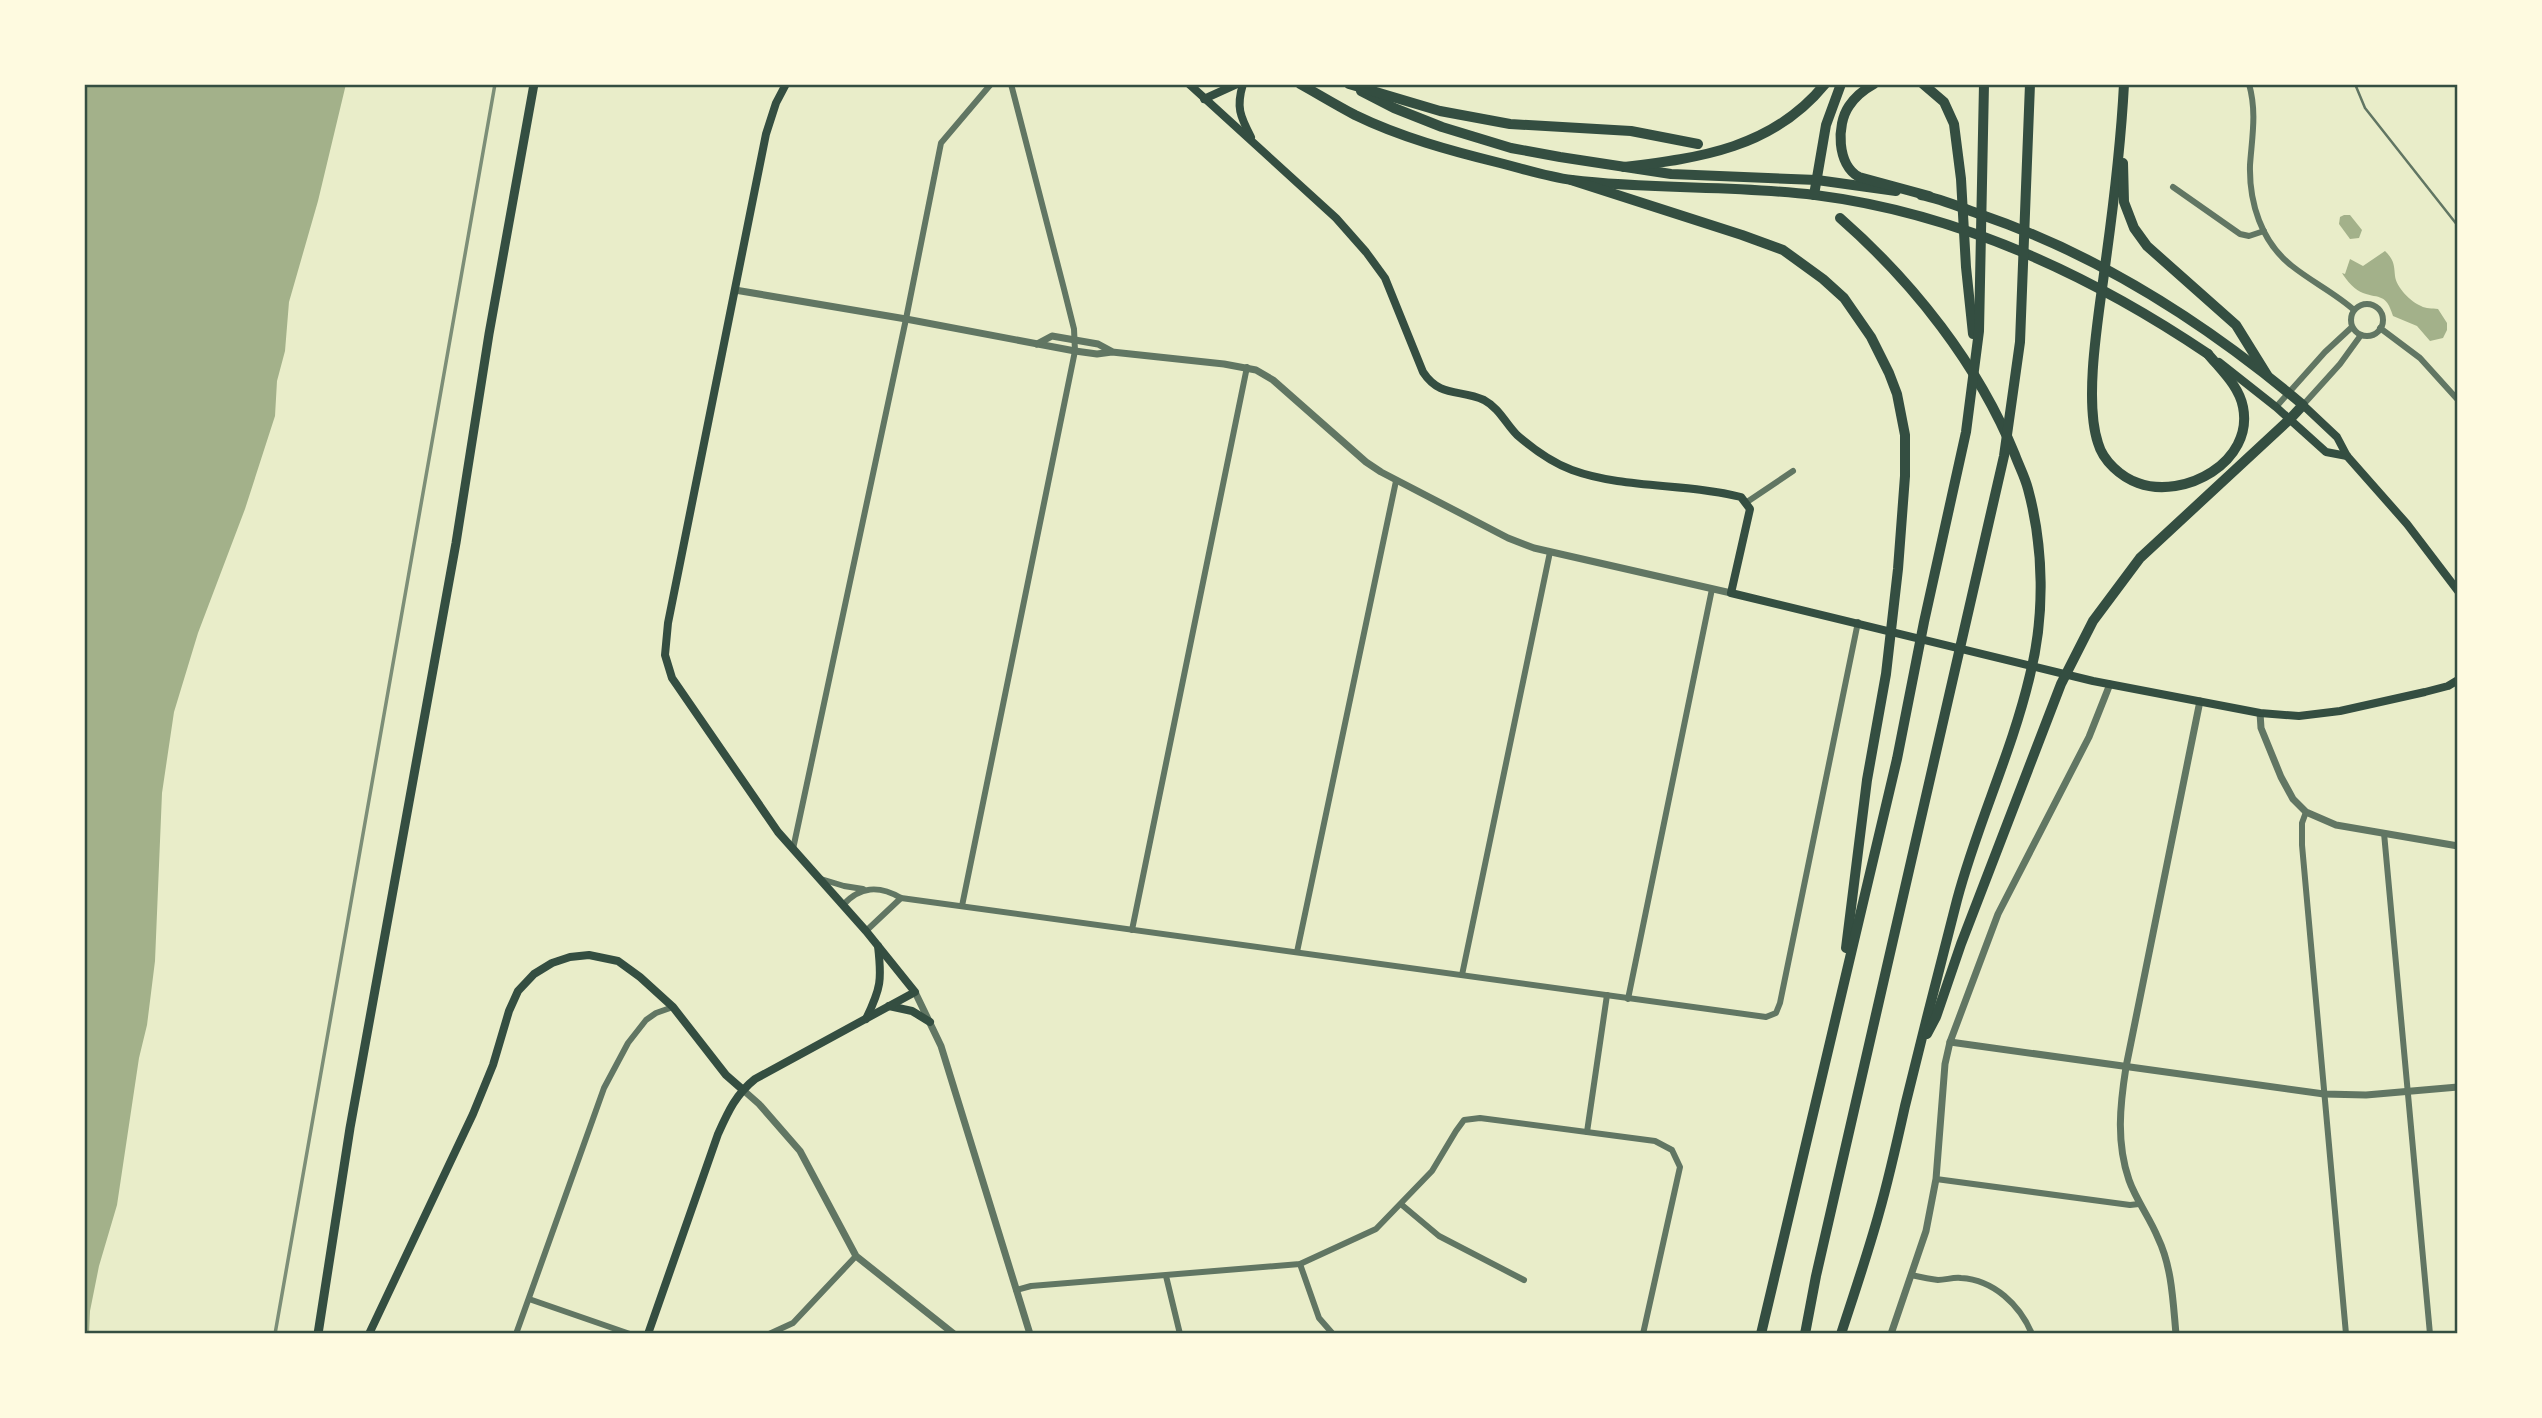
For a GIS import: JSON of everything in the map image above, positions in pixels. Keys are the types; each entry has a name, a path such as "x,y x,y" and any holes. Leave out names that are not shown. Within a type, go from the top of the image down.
{"highway":[{"path":"1300,84 1356,115 1428,143 1571,180 1783,250 1824,279 1843,298 1861,320 1881,354 1897,394 1903,421 1905,449 1898,569 1886,674 1867,780 1839,1006"},
{"path":"1349,84 1394,108 1430,122 1488,142 1548,155 1671,174 1817,180 1929,196"},
{"path":"1349,84 1440,111 1510,124 1631,131 1698,144"},
{"path":"1625,167 1714,154 1757,138 1798,110 1825,84"},
{"path":"1814,195 1826,125 1841,84"},
{"path":"1874,84 1847,109 1840,146 1851,172 1859,177 1929,196 2037,236 2142,287 2198,323 2303,405 2140,558 2094,621 2061,684 1961,944 1936,1017 1918,1052"},
{"path":"1923,84 1939,95 1952,116 1961,179 1966,267 1976,363"},
{"path":"1761,1334 1897,759 1966,432 1979,331 1983,84"},
{"path":"1805,1334 2004,456 2020,342 2030,84"},
{"path":"1571,180 1814,195 1937,222 2006,246 2123,300 2208,354 2235,388 2244,409 2243,426 2237,445 2225,460 2212,472 2175,488 2150,487 2122,475 2103,455 2092,417 2098,321 2108,243 2121,132 2124,84"},
{"path":"2121,132 2124,202 2134,228 2147,246 2236,325 2266,375"},
{"path":"1840,218 1870,244 1898,275 1980,383 2002,424 2028,486 2037,538 2040,590 2038,639 2031,675 2021,712 1965,870 1880,1211 1841,1334"}],"main road":[{"path":"318,1334 350,1128 456,544 489,334 534,84"},
{"path":"648,1334 718,1134 742,1089 755,1079 915,992 866,931 778,832 672,678 665,655 668,623 766,134 776,103 786,84"},
{"path":"1189,84 1336,218 1366,252 1385,278 1423,372 1438,389 1483,400 1496,409 1516,434 1543,454 1571,469 1604,478 1731,495 1741,497 1747,502 1750,509 1731,593 2094,681 2260,713 2300,716 2340,710 2425,692 2448,686 2458,680"},
{"path":"1204,99 1237,84"},
{"path":"1243,84 1239,97 1240,115 1254,142"},
{"path":"2208,354 2276,407 2326,452 2347,456"},
{"path":"2303,405 2337,437 2347,456 2407,524 2458,591"},
{"path":"866,1019 879,991 882,974 878,946"},
{"path":"369,1334 473,1114 518,991 534,974 552,963 570,957 589,955 618,961 673,1007 726,1074 742,1089"},
{"path":"889,1006 912,1011 930,1022"}],"street":[{"path":"793,849 941,143 991,84"},
{"path":"962,906 1074,351 1064,289 1011,84"},
{"path":"2249,84 2255,125 2250,164 2251,191 2264,231 2278,253 2291,265 2354,310"},
{"path":"2173,187 2240,234 2249,236 2264,231"},
{"path":"735,290 1074,351 1097,354 1112,352 1247,367 1273,380 1366,462 1396,481 1517,542 1731,593"},
{"path":"2363,304 2374,305 2382,318 2380,328 2372,335 2361,335 2352,327 2354,310 2363,304"},
{"path":"2276,407 2325,352 2352,327"},
{"path":"2380,328 2420,358 2458,400"},
{"path":"2303,405 2340,364 2361,335"},
{"path":"1037,344 1052,336 1098,344 1112,352"},
{"path":"1132,930 1247,367"},
{"path":"1747,502 1793,471"},
{"path":"1297,952 1396,481"},
{"path":"1462,975 1550,552"},
{"path":"1628,999 1712,589"},
{"path":"819,879 844,886 887,891 901,898 1766,1017 1776,1013 1780,1003 1858,622"},
{"path":"1891,1334 1926,1231 1936,1179 1945,1064 1950,1042 1998,914 2089,737 2110,684"},
{"path":"2176,1334 2165,1257 2129,1179 2120,1136 2121,1102 2200,701"},
{"path":"2260,713 2261,729 2281,777 2293,799 2306,812 2336,825 2458,846"},
{"path":"2306,812 2302,823 2301,845 2346,1334"},
{"path":"2384,833 2430,1334"},
{"path":"843,905 863,889"},
{"path":"866,931 901,898"},
{"path":"915,992 941,1046 1030,1334"},
{"path":"1587,1132 1607,995"},
{"path":"516,1334 604,1088 628,1043 646,1020 673,1007"},
{"path":"1950,1042 2324,1094 2366,1095 2458,1087"},
{"path":"742,1089 759,1104 800,1151 856,1256 954,1334"},
{"path":"1016,1290 1031,1286 1300,1264 1376,1228 1402,1205 1432,1171 1455,1131 1464,1121 1480,1118 1656,1141 1672,1150 1680,1167 1643,1334"},
{"path":"1936,1179 2139,1204"},
{"path":"1402,1205 1439,1236 1524,1280"},
{"path":"768,1334 793,1323 856,1256"},
{"path":"1300,1264 1319,1318 1334,1334"},
{"path":"1910,1275 1939,1280 1960,1278 1996,1289 2026,1318 2032,1334"},
{"path":"1166,1276 1180,1334"},
{"path":"529,1299 630,1334"}],"lane":[{"path":"2355,84 2365,108 2458,226"}],"shaded area":[{"path":"84,84 346,84 318,201 289,302 285,351 277,381 275,416 245,509 198,633 174,712 162,793 155,961 147,1025 139,1058 117,1205 99,1266 90,1311 89,1334 84,1334"},
{"path":"2350,215 2362,230 2359,238 2350,239 2339,224 2340,217"},
{"path":"2385,251 2394,265 2398,285 2405,294 2423,307 2438,309 2447,323 2443,338 2430,341 2417,326 2393,316 2385,300 2357,290 2342,273 2345,274 2350,259 2363,266"}],"railway":[{"path":"275,1334 495,84"}]}
